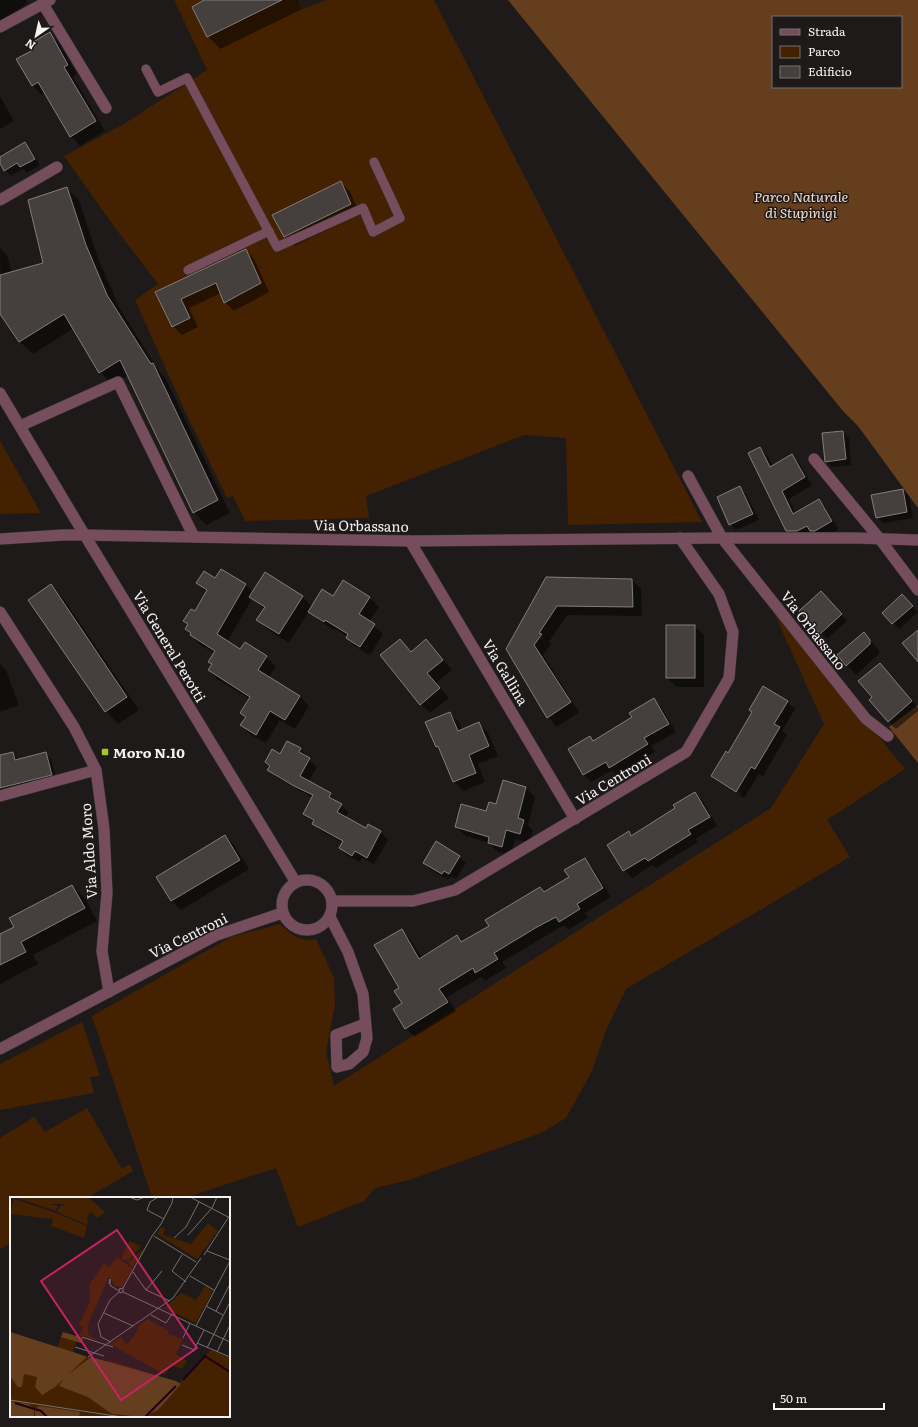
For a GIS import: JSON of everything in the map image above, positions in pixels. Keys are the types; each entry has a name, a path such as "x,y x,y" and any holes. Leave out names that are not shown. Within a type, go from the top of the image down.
{"street":[{"path":"0,27 46,2 106,108"},
{"path":"146,70 158,92 187,78 278,247 363,208 373,232 400,218 374,162"},
{"path":"0,200 57,167"},
{"path":"188,270 269,231"},
{"path":"20,426 118,382 194,537"},
{"name":"Via General Perotti","path":"0,393 295,881"},
{"path":"814,459 879,538 918,590"},
{"path":"688,476 722,538"},
{"name":"Via Orbassano","path":"0,539 84,534 410,541 680,538 879,538 918,540"},
{"name":"Via Centroni","path":"333,901 414,901 455,890 686,752 729,678 734,632 719,594 680,538"},
{"name":"Via Orbassano","path":"722,538 866,719 888,736"},
{"name":"Via Gallina","path":"410,541 575,819"},
{"name":"Via Aldo Moro","path":"0,612 74,727 96,770 104,829 107,893 102,951 109,992"},
{"path":"0,796 96,770"},
{"path":"314,880 324,884 330,891 333,901 330,917 320,927 312,930 300,929 292,926 282,913 281,903 284,893 295,881 314,880"},
{"name":"Via Centroni","path":"109,992 217,935 282,913"},
{"path":"330,917 348,952 363,994 365,1024"},
{"path":"0,1049 109,992"}],"green space":[{"path":"174,0 298,0 303,9 326,0 434,0 702,522 568,525 566,438 524,435 366,496 369,518 245,521 233,496 227,498 183,407 135,300 158,284 116,229 64,156 124,124 207,70"},
{"name":"Parco Naturale di Stupinigi","path":"508,0 918,0 918,508 858,426 843,411"},
{"path":"0,441 41,513 0,514"},
{"path":"770,604 905,769 827,820 850,857 626,989 607,1028 591,1073 566,1118 541,1133 409,1180 375,1188 364,1201 298,1227 276,1168 188,1197 152,1197 92,1016 231,937 280,924 296,937 305,940 316,939 334,978 335,1005 326,1052 334,1086 771,808 824,724"},
{"path":"918,705 918,763 889,727"},
{"path":"82,1022 100,1076 90,1077 94,1093 0,1110 0,1064"},
{"path":"87,1108 122,1169 130,1164 133,1171 89,1197 10,1197 10,1244 0,1249 0,1138 34,1117 45,1132"}],"building":[{"path":"204,0 282,0 207,37 192,7"},
{"path":"50,32 68,65 64,67 96,121 70,137 38,82 32,86 16,59 33,50 30,44"},
{"path":"25,142 35,159 20,167 17,163 4,171 0,163 0,157"},
{"path":"341,181 351,204 284,237 272,215"},
{"path":"67,187 86,245 107,295 151,364 153,363 218,500 193,513 120,360 99,373 64,314 19,342 0,314 0,275 43,263 28,200"},
{"path":"246,249 261,283 224,303 216,283 181,299 190,318 172,327 155,292"},
{"path":"843,431 846,459 825,462 822,433"},
{"path":"760,447 770,467 792,454 805,477 782,491 793,514 819,499 832,521 815,531 810,531 807,526 797,531 786,531 748,453"},
{"path":"740,486 753,514 729,525 717,497"},
{"path":"903,489 907,512 876,518 871,495"},
{"path":"221,569 246,584 217,634 240,649 245,642 267,656 258,670 300,696 285,720 270,711 256,735 240,725 246,717 240,713 250,697 208,670 212,664 208,662 215,651 190,635 191,633 185,629 188,624 183,621 191,609 195,611 207,590 196,583 204,571 215,578"},
{"path":"265,572 303,596 279,634 256,620 265,607 249,597"},
{"path":"546,577 632,579 633,607 557,606 539,633 542,634 534,645 571,702 547,718 506,649"},
{"path":"343,580 370,597 359,614 375,624 360,647 346,638 348,634 308,612 322,589 333,596"},
{"path":"51,584 127,697 105,712 28,600"},
{"path":"821,591 842,614 820,634 799,611"},
{"path":"902,594 913,606 892,624 882,613"},
{"path":"666,625 695,625 695,678 666,678"},
{"path":"918,630 918,662 902,643"},
{"path":"864,632 870,640 870,644 846,666 837,655"},
{"path":"400,639 411,652 426,639 443,660 427,673 440,688 420,705 380,655"},
{"path":"880,663 912,701 888,722 869,700 872,697 858,681"},
{"path":"763,686 788,701 774,724 780,727 755,769 751,767 736,792 711,776 726,751 728,753 752,712 749,710"},
{"path":"654,698 669,724 644,738 648,744 609,768 606,762 583,775 568,749 590,736 593,741 632,717 629,713"},
{"path":"450,712 458,731 479,722 489,746 469,755 476,773 453,782 438,746 436,747 425,722"},
{"path":"287,741 301,748 299,752 310,758 300,776 331,793 329,797 342,804 337,812 366,828 368,824 381,831 367,858 355,851 352,856 339,848 343,841 312,824 314,820 303,814 313,795 267,770 270,766 265,762 272,749 280,754"},
{"path":"13,752 15,760 46,752 52,775 0,788 0,755"},
{"path":"503,780 526,787 518,818 524,820 520,834 506,830 502,847 488,843 489,837 455,827 461,804 486,811 489,802 496,804"},
{"path":"695,792 710,817 688,830 691,834 648,861 645,858 623,871 607,845 629,831 631,836 675,808 673,805"},
{"path":"225,835 240,860 171,901 156,877"},
{"path":"436,841 460,856 449,874 444,871 442,874 423,863"},
{"path":"585,858 603,888 577,904 580,909 559,922 556,917 537,927 494,953 498,959 475,973 473,968 439,989 448,1002 405,1029 393,1009 402,1003 394,991 399,988 374,945 402,929 419,959 457,935 461,942 489,926 485,920 540,887 544,892 569,877 564,870"},
{"path":"72,885 85,908 21,942 26,952 0,965 0,934 14,927 9,918"}],"place":[{"name":"Moro N.10","path":"105,752"}]}
